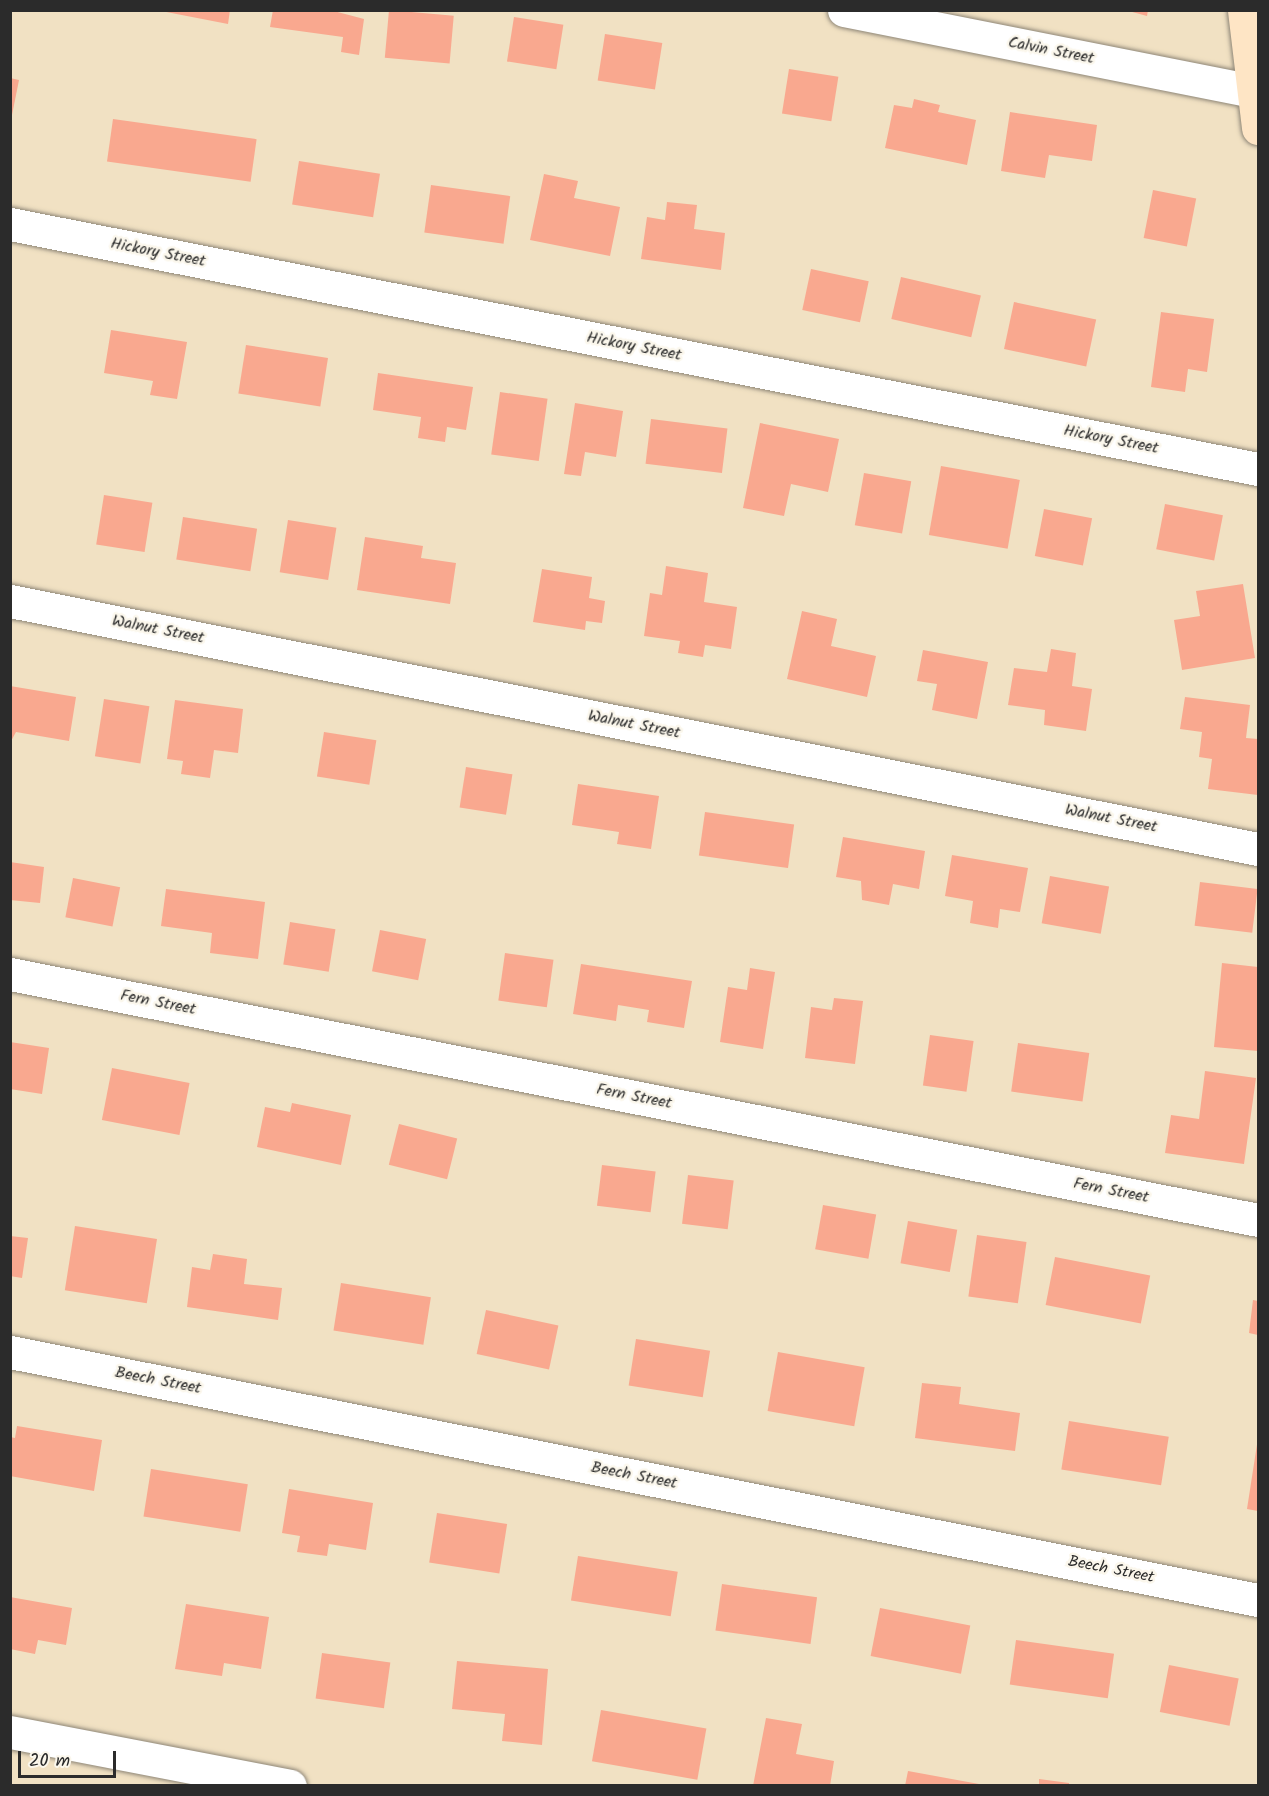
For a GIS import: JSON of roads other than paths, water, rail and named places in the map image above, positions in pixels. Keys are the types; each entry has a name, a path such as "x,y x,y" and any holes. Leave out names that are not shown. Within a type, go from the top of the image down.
{"main road":[{"path":"1244,10 1256,92 1258,128"}],"street":[{"name":"Calvin Street","path":"844,10 1256,92"},
{"name":"Hickory Street","path":"10,224 1258,469"},
{"name":"Walnut Street","path":"10,601 1258,849"},
{"name":"Fern Street","path":"10,974 1258,1220"},
{"name":"Beech Street","path":"10,1352 1258,1600"},
{"path":"10,1732 290,1785"}]}
